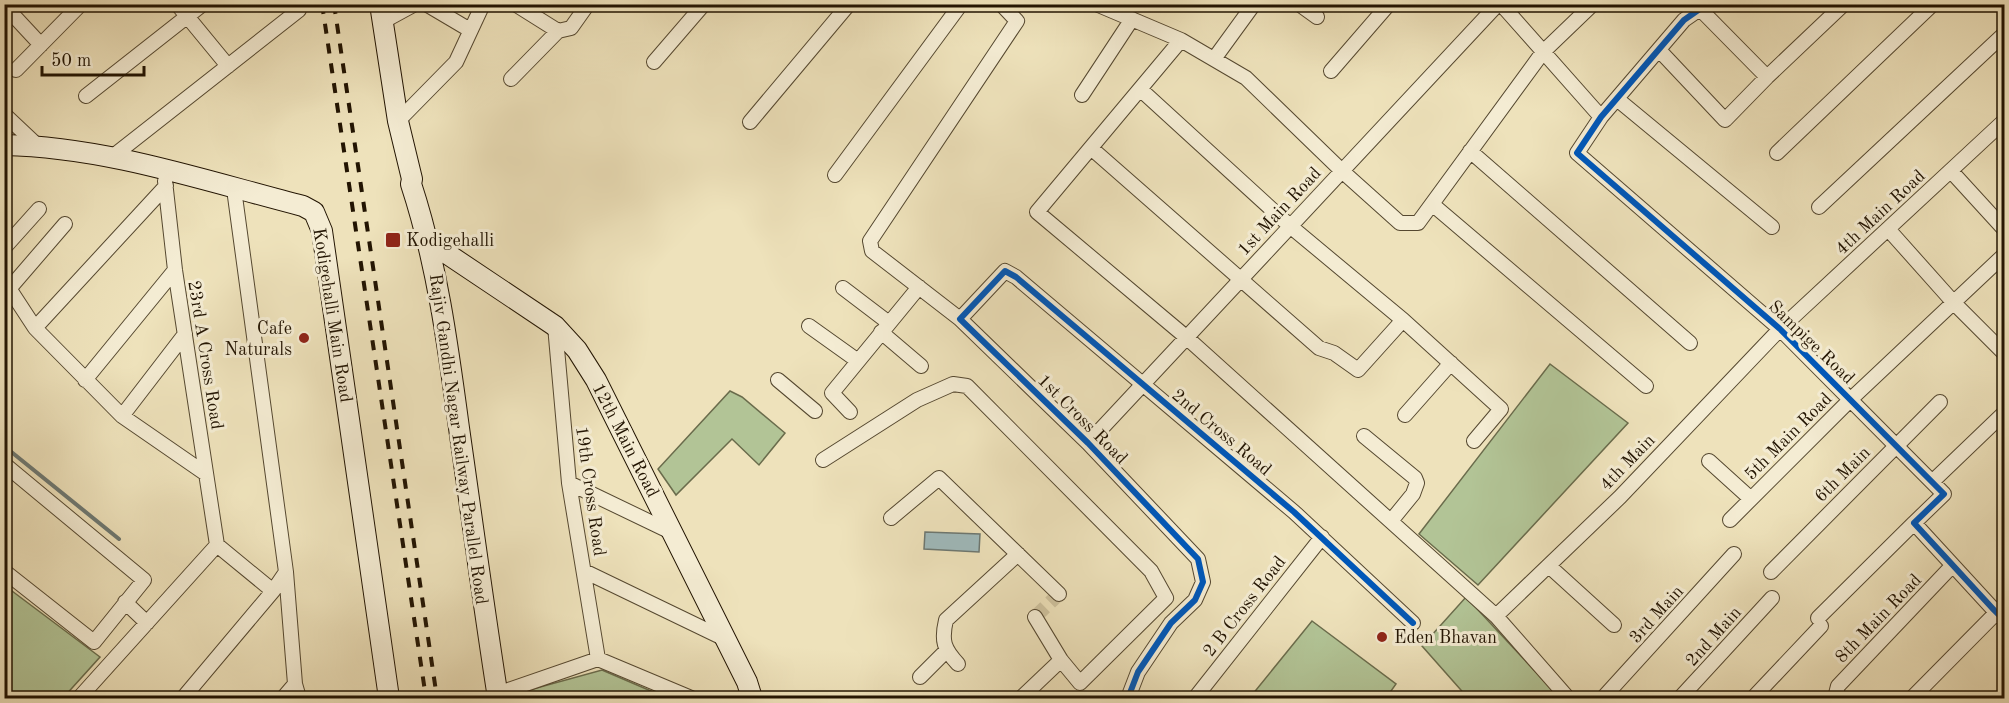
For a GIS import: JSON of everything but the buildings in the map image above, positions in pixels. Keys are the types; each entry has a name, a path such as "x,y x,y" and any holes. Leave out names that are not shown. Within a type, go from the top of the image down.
{"street":[{"path":"16,70 81,4"},
{"path":"177,4 228,66"},
{"path":"86,96 203,4"},
{"path":"381,13 416,4"},
{"path":"426,4 470,30"},
{"path":"398,121 456,62 483,4"},
{"path":"515,4 558,31"},
{"path":"511,79 558,31 571,28 588,4"},
{"path":"654,62 704,4"},
{"path":"750,122 849,4"},
{"path":"835,175 962,4"},
{"name":"1st Cross Road","path":"1001,4 1017,21 870,241 872,251 960,320 1088,443 1198,559 1203,582 1195,600 1172,623 1144,662 1128,699"},
{"path":"1096,4 1181,40 1246,78 1342,171 1400,223 1418,223 1543,52 1593,4"},
{"path":"1214,59 1254,4"},
{"path":"1299,4 1317,17"},
{"path":"1331,71 1389,4"},
{"path":"1499,4 1601,117 1684,20 1701,6 1767,77"},
{"name":"1st Main Road","path":"1088,443 1499,4"},
{"path":"1659,50 1725,120 1844,4"},
{"path":"1777,153 1933,4"},
{"path":"112,157 299,10"},
{"name":"Rajiv Gandhi Nagar Railway Parallel Road","path":"381,13 398,121 412,179 411,184 428,241 448,348 497,696"},
{"path":"14,16 41,45"},
{"path":"1082,95 1132,19"},
{"path":"1819,207 2004,34"},
{"path":"1181,40 1037,212 1186,337 1496,616 1568,699"},
{"path":"1140,89 1290,226 1403,320 1501,409 1474,441"},
{"path":"1617,99 1772,227"},
{"path":"4,114 38,146"},
{"name":"Sampige Road","path":"1601,117 1577,153 1780,329 1932,482"},
{"name":"4th Main Road","path":"1780,329 2003,124"},
{"name":"Kodigehalli Main Road","path":"4,145 38,146 112,157 164,178 234,189 308,207 317,217 322,231 389,699"},
{"path":"1091,148 1319,348 1334,353 1358,370 1403,320"},
{"path":"1470,151 1690,343"},
{"path":"1951,171 2004,228"},
{"path":"35,328 164,178"},
{"name":"23rd A Cross Road","path":"164,178 175,270 217,545"},
{"path":"234,189 286,572 295,684 299,699"},
{"path":"1432,204 1646,386"},
{"path":"4,248 39,209"},
{"path":"65,224 7,285 35,328 122,416 207,474"},
{"path":"1888,229 1954,303 2004,353"},
{"name":"12th Main Road","path":"428,241 555,326 577,350 596,380 673,533 747,682 752,699"},
{"name":"5th Main Road","path":"1730,520 1850,400 2004,255"},
{"path":"85,380 175,270"},
{"name":"2nd Cross Road","path":"960,320 1005,271 1016,277 1322,537 1413,623"},
{"path":"850,412 832,393 919,286"},
{"path":"843,288 921,366"},
{"name":"19th Cross Road","path":"555,326 569,483 598,659"},
{"path":"809,326 858,361"},
{"name":"4th Main","path":"1496,616 1620,497 1780,329"},
{"path":"122,416 185,334"},
{"path":"1405,415 1451,363"},
{"path":"778,380 815,411"},
{"path":"823,460 917,400 953,384 967,386 1151,571 1166,598 1080,683 1061,660 1035,617"},
{"name":"6th Main","path":"1771,572 1940,402"},
{"path":"1753,699 1819,622 1944,494 1932,482 2004,413"},
{"path":"1364,436 1415,478 1417,483 1413,494 1391,521"},
{"path":"1709,461 1751,499"},
{"path":"4,464 144,580 94,642 4,571"},
{"path":"891,518 939,478 1059,594"},
{"path":"569,483 673,533"},
{"path":"1912,699 2002,613 1952,566 1914,523"},
{"name":"2 B Cross Road","path":"1199,697 1322,537"},
{"path":"79,699 217,545 273,591"},
{"path":"958,664 946,651 944,630 946,620 1018,554"},
{"name":"3rd Main","path":"1604,699 1734,554"},
{"path":"1549,566 1614,625"},
{"name":"8th Main Road","path":"1835,699 1838,686 1952,566"},
{"path":"584,571 725,639"},
{"path":"183,699 273,591 286,572"},
{"name":"2nd Main","path":"1680,699 1772,598"},
{"path":"125,602 147,623"},
{"path":"920,677 946,651"},
{"path":"497,696 598,659 691,699"},
{"path":"1021,699 1061,660"},
{"path":"283,699 295,684"},
{"path":"2001,699 2004,695"}],"green space":[{"path":"1550,364 1628,423 1478,585 1419,534"},
{"path":"730,391 742,397 785,433 759,465 732,439 676,495 658,469"},
{"path":"4,585 100,657 63,698 12,698 5,693"},
{"path":"1466,597 1560,698 1468,698 1422,646"},
{"path":"1312,621 1396,684 1386,698 1255,698 1252,695"},
{"path":"602,670 658,694 653,698 511,698 511,695"}],"water":[{"path":"925,532 980,534 979,552 924,549"}],"waterway":[{"path":"4,446 119,539"}],"tunnel":[{"path":"1035,617 1059,594"}],"railway":[{"path":"322,4 426,698"},
{"path":"334,4 437,698"}],"cycle path":[{"path":"1707,4 1684,20 1601,117 1577,153 1780,329 1944,494 1914,523 2004,620"},
{"path":"1128,698 1138,672 1171,623 1195,600 1203,582 1198,559 1088,443 960,319 1005,271 1016,277 1294,512 1413,623"}],"place":[{"name":"Kodigehalli","path":"393,240"},
{"name":"Cafe Naturals","path":"304,338"},
{"name":"Eden Bhavan","path":"1382,637"}]}
